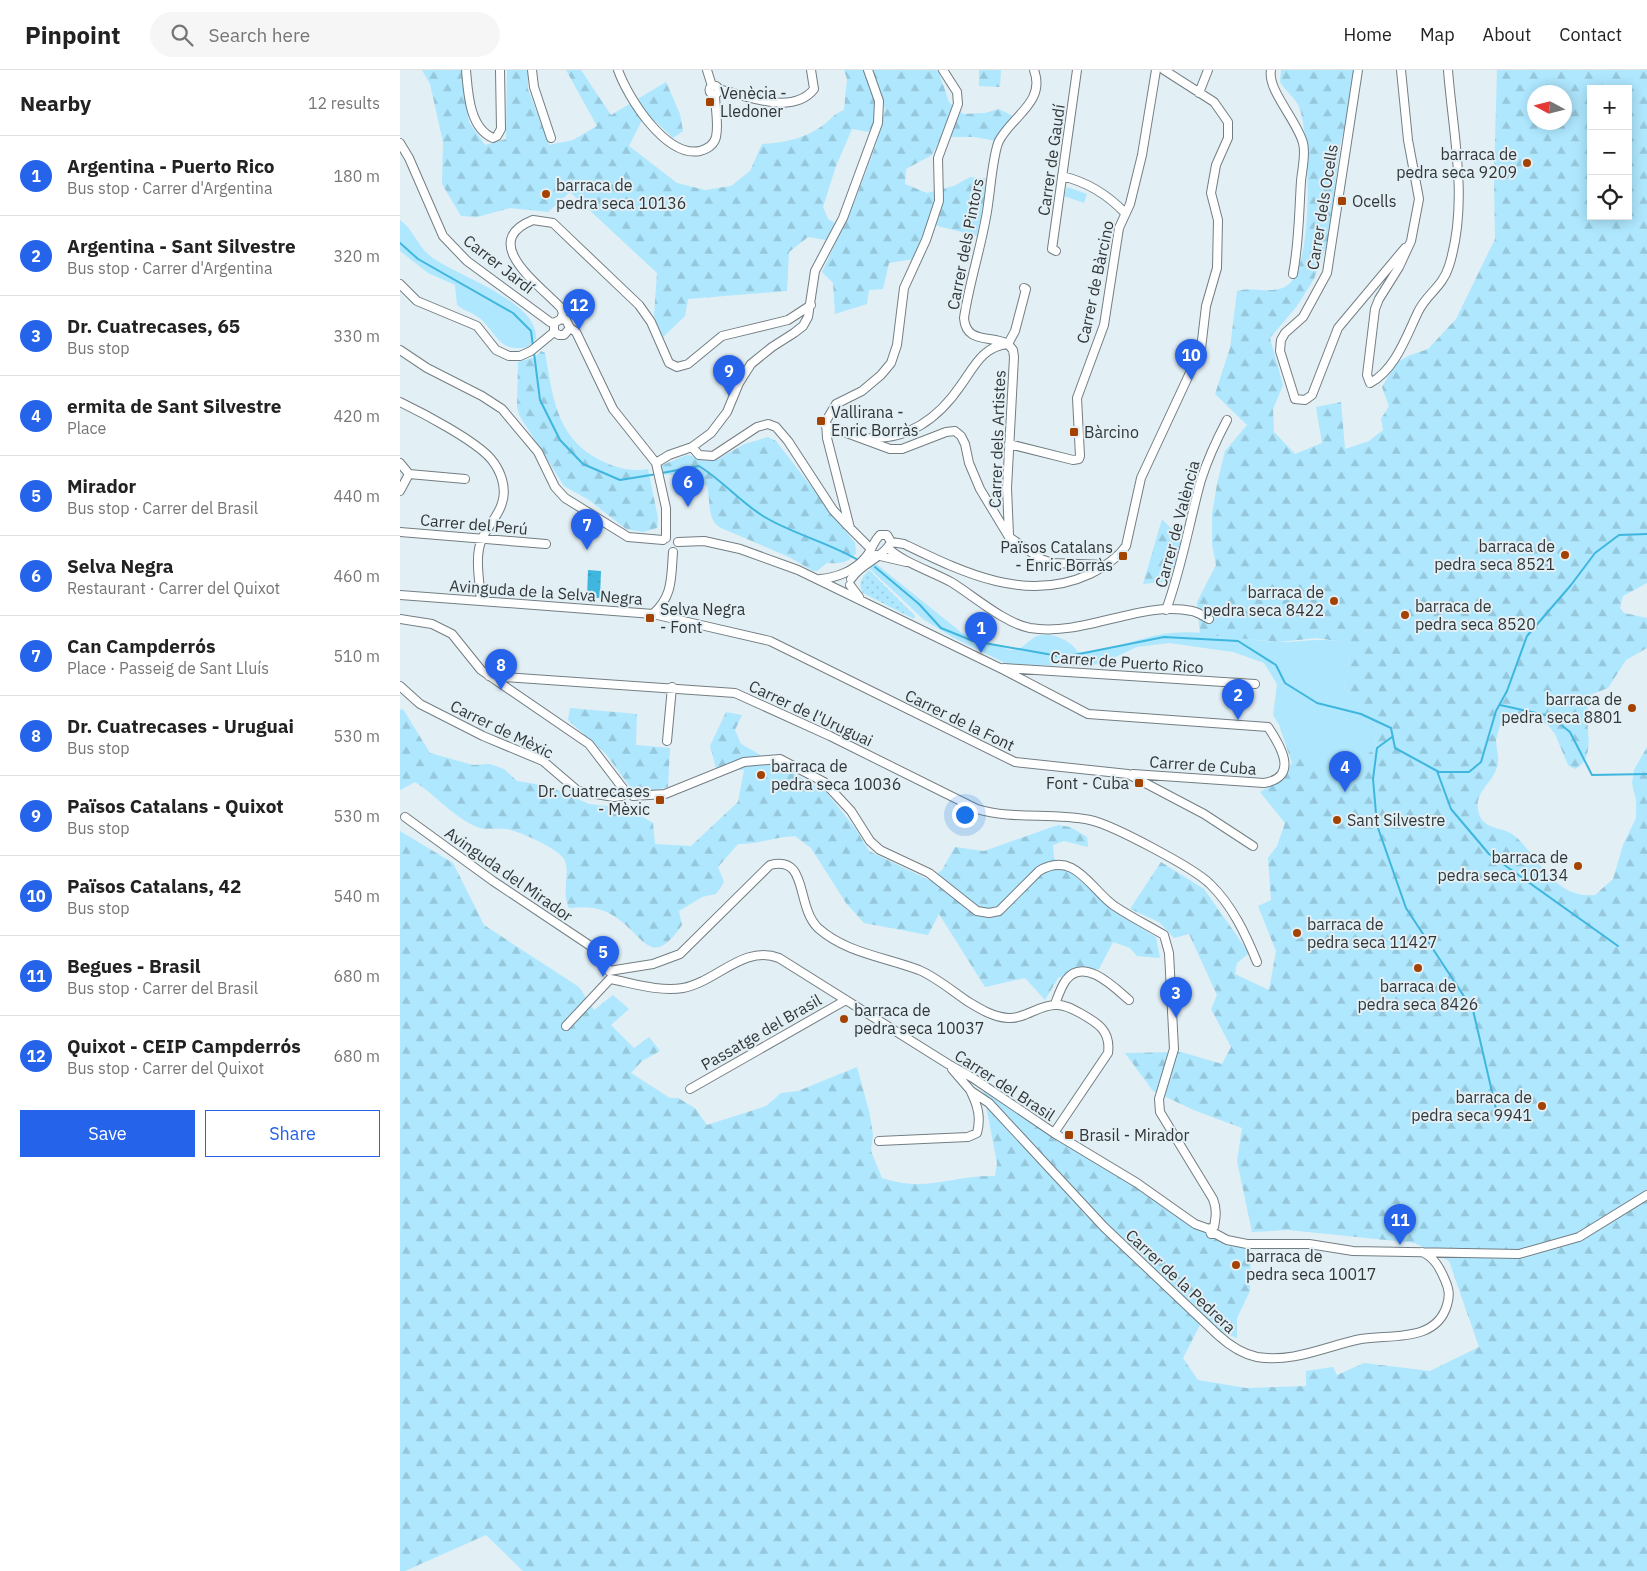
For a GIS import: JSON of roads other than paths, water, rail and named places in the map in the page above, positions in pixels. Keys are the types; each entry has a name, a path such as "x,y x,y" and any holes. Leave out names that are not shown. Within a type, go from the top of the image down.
{"street":[{"path":"466,70 473,114 484,133 492,138 497,136 501,129 500,70"},
{"path":"532,70 534,87 551,138"},
{"path":"618,70 629,93 646,117 664,138 682,151 699,151 713,144 717,123 715,90 707,70"},
{"path":"715,90 782,103 799,100 809,95 814,89 811,70"},
{"path":"658,470 669,454 692,447 704,440 718,426 727,412 739,382 751,364 803,326 811,305 814,271 843,218 878,123 879,101 868,70"},
{"path":"850,528 825,425 828,414 836,404 862,391 881,375 890,363 897,345 904,288 926,240 939,201 938,158 958,104 957,92 943,70"},
{"name":"Carrer dels Pintors","path":"1008,344 1000,340 969,333 964,328 964,318 986,218 998,143 1006,130 1029,105 1036,94 1038,84 1034,70"},
{"name":"Carrer de Gaudí","path":"1056,251 1052,249 1077,70"},
{"name":"Carrer de Bàrcino","path":"1008,444 1073,460 1079,459 1077,398 1104,325 1118,228 1130,204 1142,155 1156,70"},
{"path":"838,588 834,580 846,578 878,556 889,545 904,544 982,578 1014,586 1044,587 1063,584 1107,565 1126,546 1141,478 1201,349 1206,306 1217,268 1218,220 1211,193 1216,166 1228,138 1228,122 1214,102 1164,70"},
{"path":"1199,93 1208,70"},
{"path":"1271,70 1270,77 1274,88 1296,124 1304,145 1297,253 1293,274"},
{"name":"Carrer dels Ocells","path":"1358,70 1327,273 1303,317 1285,333 1281,340 1280,351 1295,399 1305,400 1312,395 1338,328 1411,241"},
{"path":"1401,70 1408,140 1419,199 1411,241 1399,267 1379,299 1376,309 1367,376 1370,383 1377,379 1400,351 1420,308 1428,296 1441,285 1449,265 1458,223 1459,196 1448,70"},
{"name":"Carrer Jardí","path":"400,143 409,158 443,236 468,260 550,322 558,321"},
{"path":"1062,176 1091,187 1112,199 1125,213"},
{"path":"400,284 417,301 477,326 496,350 509,356 520,356 533,349 554,332 563,313 561,308 517,263 511,251 510,245 513,233 533,220 553,223 639,305 651,322 663,352 672,365 684,367 722,336 788,320 811,305"},
{"path":"865,438 878,439 904,434 918,428 932,418 951,398 986,351 998,345 1008,344 1020,315 1026,288 1024,288"},
{"path":"558,321 568,322 570,328 582,342 613,409 658,470 666,508 665,539 667,548 674,552"},
{"path":"554,332 564,335 570,328"},
{"name":"Carrer dels Artistes","path":"1008,344 1013,350 1014,357 1008,444 1009,537"},
{"path":"400,350 426,368 493,402 508,415 538,452 555,487 565,498 628,537 665,539 678,542 704,541 740,548 773,559 838,588 1019,678"},
{"path":"400,402 477,447 496,465 503,484 503,502 489,530 482,538 479,550 481,601"},
{"name":"Carrer de València","path":"1166,610 1176,583 1202,479 1212,450 1227,420"},
{"path":"692,447 699,455 712,456 757,427 768,424 776,427 788,441 833,510 850,528 872,546 878,556 915,563"},
{"path":"825,425 865,438 880,446 902,449 946,432 955,432 961,436 980,489 1009,537 1041,560 1052,563 1107,565"},
{"path":"400,463 408,474 465,480"},
{"path":"400,491 408,474"},
{"name":"Carrer del Perú","path":"400,532 546,544"},
{"path":"819,580 846,578 866,558 880,535 885,534 889,536 889,545 894,553 960,588 1015,623 1031,628 1080,627 1166,610 1194,611 1209,619"},
{"name":"Avinguda de la Selva Negra","path":"400,595 653,614 664,604 670,590 674,552 679,547 678,542"},
{"path":"838,588 847,589 846,578"},
{"path":"846,578 864,602"},
{"name":"Carrer de la Font","path":"653,614 770,641 1015,762 1128,774 1204,814 1253,846"},
{"path":"400,619 432,624 452,634 489,676 536,710 584,739 624,793 630,791 633,796 665,794 744,762 780,759 824,782 851,812 870,841 880,850 929,872 977,911 998,912 1032,877 1046,867 1061,865 1080,872 1110,903 1164,935 1167,943 1174,1049 1159,1104 1164,1121 1213,1199 1216,1210 1213,1230"},
{"name":"Carrer de Puerto Rico","path":"1000,668 1254,684"},
{"name":"Carrer de Puerto Rico","path":"1019,678 1028,670"},
{"name":"Carrer de l'Uruguai","path":"489,676 729,692 745,697 956,799 988,812 1090,820 1122,832 1210,884 1245,934 1257,962"},
{"name":"Carrer de Cuba","path":"1019,678 1088,714 1268,727 1281,748 1285,762 1279,775 1268,782 1128,774"},
{"name":"Carrer de Mèxic","path":"400,686 420,704 483,736 542,761 578,791 614,797 624,793"},
{"path":"667,741 672,687"},
{"name":"Avinguda del Mirador","path":"405,817 493,881 589,945 600,955 609,975"},
{"path":"566,1026 609,975 637,964 653,964 680,954 770,865 785,863 794,869 798,875 805,909 810,918 822,930 847,946 921,971 993,1015 1017,1018 1055,1004 1070,1008 1100,1025 1108,1039 1109,1045 1105,1059 1054,1133"},
{"name":"Carrer del Brasil","path":"609,975 649,987 682,988 708,979 745,958 770,954 792,964 846,1000 973,1078 1054,1133 1137,1183 1195,1224 1213,1230 1227,1240 1247,1244 1309,1244 1353,1250 1510,1255 1530,1253 1579,1237 1647,1195"},
{"path":"1055,1004 1066,980 1071,975 1084,971 1094,974 1110,984 1129,1000"},
{"name":"Passatge del Brasil","path":"690,1089 846,1000"},
{"name":"Carrer de la Pedrera","path":"948,1064 971,1091 989,1103 1104,1227 1218,1335 1238,1350 1247,1354 1256,1357 1283,1358 1305,1355 1363,1339 1404,1336 1426,1330 1441,1318 1450,1292 1441,1270 1434,1260 1422,1252"},
{"path":"879,1141 968,1137 977,1134 980,1123 977,1104 971,1091"}],"water":[{"path":"588,570 601,571 600,598 587,597"}],"waterway":[{"path":"400,243 418,259 513,313 531,331 533,346"},
{"path":"534,353 540,400 560,440 583,464 620,480 657,474"},
{"path":"662,473 699,466 763,516 858,560"},
{"path":"875,567 919,604 941,628 973,641 1064,657 1164,637 1238,641 1276,665 1285,683 1317,703 1361,714 1391,728 1395,748 1439,772 1469,772 1481,762 1496,711 1507,691 1527,636 1571,585 1595,553 1619,535 1647,534"},
{"path":"1500,705 1550,716 1570,732 1592,775 1647,774"},
{"path":"1392,737 1377,748 1373,779 1377,825 1406,908 1473,1010 1496,1109"},
{"path":"1437,771 1451,809 1489,854 1618,946"}],"place":[{"name":"Venècia - Lledoner","path":"710,102"},
{"name":"barraca de pedra seca 9209","path":"1527,163"},
{"name":"barraca de pedra seca 10136","path":"546,194"},
{"name":"Ocells","path":"1342,201"},
{"name":"Quixot - CEIP Campderrós","path":"579,330"},
{"name":"Països Catalans, 42","path":"1191,380"},
{"name":"Països Catalans - Quixot","path":"729,396"},
{"name":"Vallirana - Enric Borràs","path":"821,421"},
{"name":"Bàrcino","path":"1074,432"},
{"name":"Selva Negra","path":"688,507"},
{"name":"Can Campderrós","path":"587,550"},
{"name":"barraca de pedra seca 8521","path":"1565,555"},
{"name":"Països Catalans - Enric Borràs","path":"1123,556"},
{"name":"barraca de pedra seca 8422","path":"1334,601"},
{"name":"barraca de pedra seca 8520","path":"1405,615"},
{"name":"Selva Negra - Font","path":"650,618"},
{"name":"Argentina - Puerto Rico","path":"981,653"},
{"name":"Dr. Cuatrecases - Uruguai","path":"501,690"},
{"name":"barraca de pedra seca 8801","path":"1632,708"},
{"name":"Argentina - Sant Silvestre","path":"1238,720"},
{"name":"barraca de pedra seca 10036","path":"761,775"},
{"name":"Font - Cuba","path":"1139,783"},
{"name":"ermita de Sant Silvestre","path":"1345,792"},
{"name":"Dr. Cuatrecases - Mèxic","path":"660,800"},
{"name":"Sant Silvestre","path":"1337,820"},
{"name":"barraca de pedra seca 10134","path":"1578,866"},
{"name":"barraca de pedra seca 11427","path":"1297,933"},
{"name":"barraca de pedra seca 8426","path":"1418,968"},
{"name":"Mirador","path":"603,977"},
{"name":"Dr. Cuatrecases, 65","path":"1176,1018"},
{"name":"barraca de pedra seca 10037","path":"844,1019"},
{"name":"barraca de pedra seca 9941","path":"1542,1106"},
{"name":"Brasil - Mirador","path":"1069,1135"},
{"name":"Begues - Brasil","path":"1400,1245"},
{"name":"barraca de pedra seca 10017","path":"1236,1265"}]}
